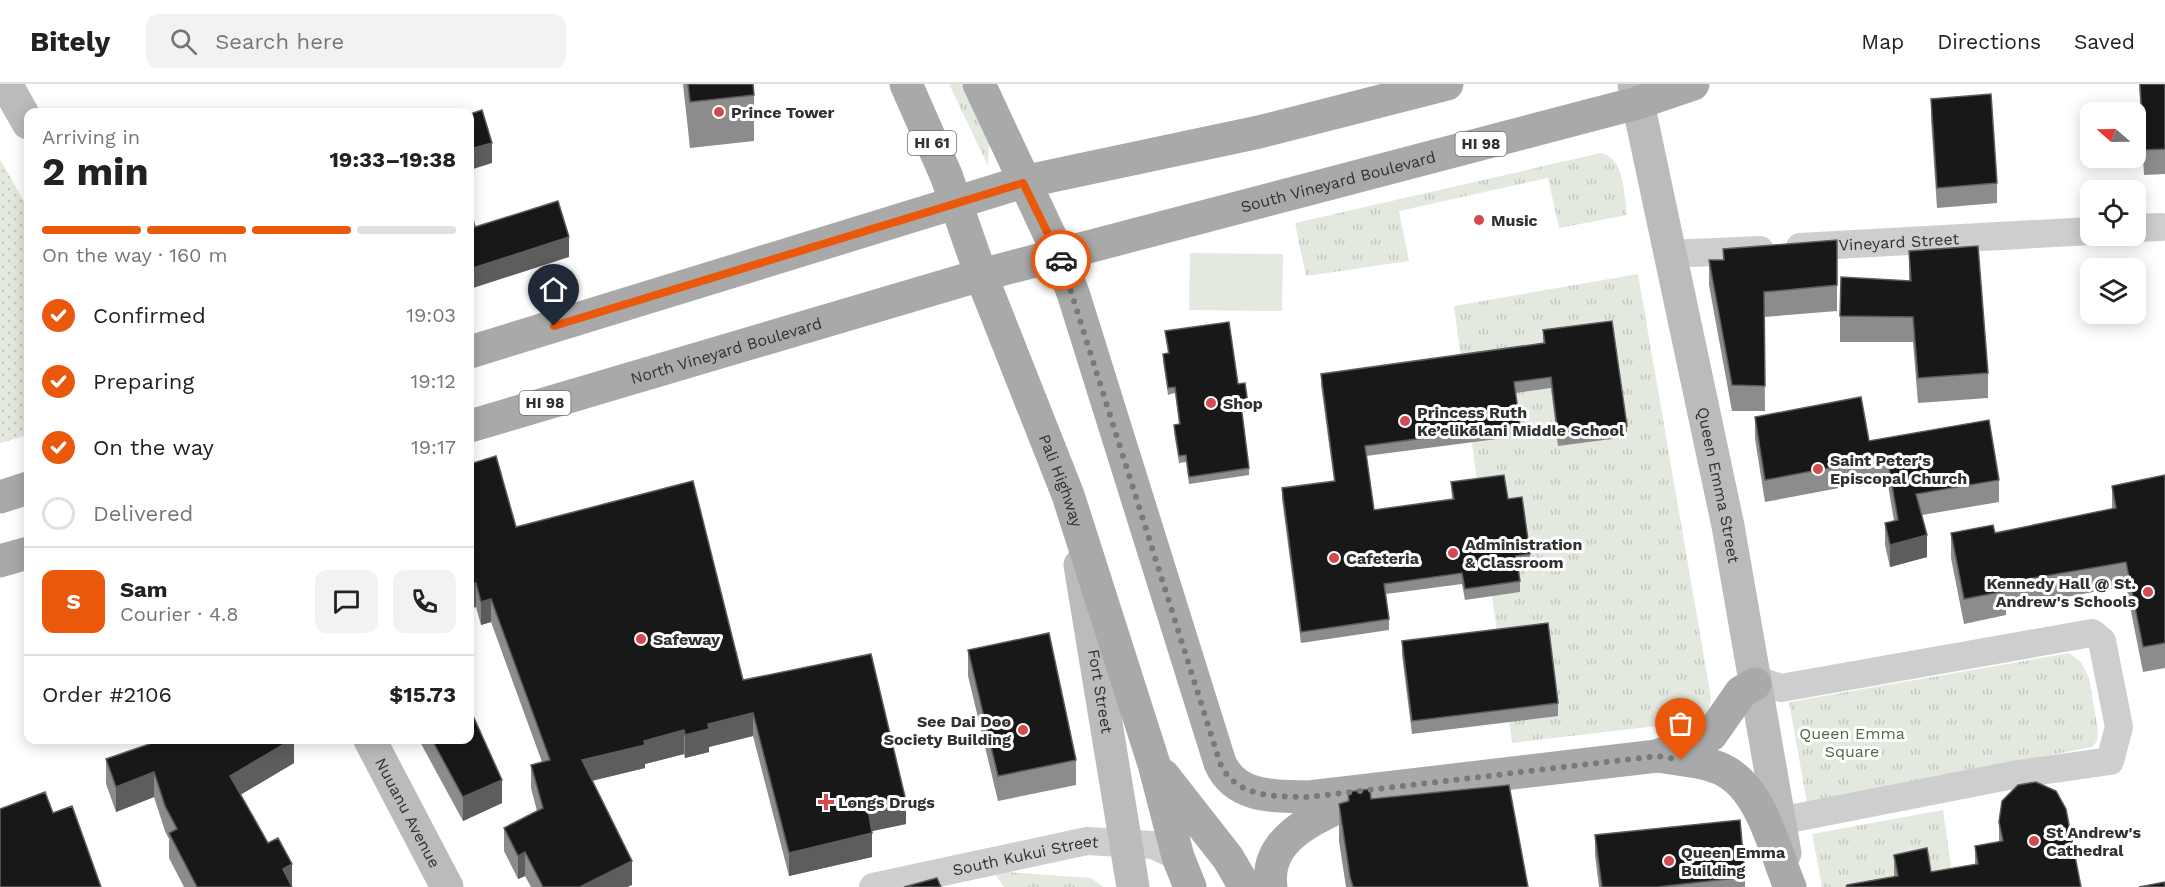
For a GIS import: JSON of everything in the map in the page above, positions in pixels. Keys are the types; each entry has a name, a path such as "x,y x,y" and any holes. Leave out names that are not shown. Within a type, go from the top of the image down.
{"main road":[{"name":"Pali Highway","path":"906,84 956,202 981,275 1068,495 1154,764 1178,857 1190,887"},
{"path":"979,84 1023,183 1059,255 1225,773 1238,786 1268,795 1309,797 1658,756 1712,735 1741,692 1755,684"},
{"path":"474,351 1023,183 1259,132 1447,84"},
{"name":"South Vineyard Boulevard","path":"981,275 1636,94 1694,84"},
{"name":"North Vineyard Boulevard","path":"474,425 981,275"},
{"path":"0,497 24,489"},
{"path":"0,561 24,554"},
{"path":"1658,756 1713,766 1728,772 1741,783 1757,808 1790,887"},
{"path":"1154,764 1228,858 1245,887"},
{"path":"1271,887 1271,866 1285,841 1310,821 1375,789"}],"street":[{"path":"6,84 24,116"},
{"name":"Queen Emma Street","path":"1636,94 1728,526 1790,887"},
{"name":"Vineyard Street","path":"1670,254 2080,232"},
{"name":"Fort Street","path":"1068,495 1133,887"},
{"path":"1755,684 1766,683 1781,688 2091,633 2102,641 2119,727 2110,761 2018,774 1779,821"},
{"name":"Nuuanu Avenue","path":"372,744 447,887"},
{"name":"South Kukui Street","path":"873,887 1087,842 1153,845 1178,857"}],"green space":[{"path":"949,84 963,84 989,143 988,166"},
{"path":"1601,153 1609,156 1619,170 1627,215 1559,228 1548,178 1399,211 1409,261 1306,276 1295,223"},
{"path":"0,159 24,202 24,436 0,443"},
{"path":"1190,253 1283,254 1282,311 1189,310"},
{"path":"1638,274 1711,698 1708,713 1696,720 1683,723 1512,743 1492,596 1519,592 1478,489 1454,306"},
{"name":"Queen Emma Square","path":"2069,653 2081,662 2089,678 2098,730 2097,741 2092,747 1807,803 1789,702"},
{"path":"1943,810 1954,887 1934,882 1932,870 1890,877 1892,887 1822,887 1812,834"},
{"path":"993,871 1091,878 1103,887 1004,887"}],"building":[{"path":"688,84 753,84 754,95 690,102"},
{"path":"2140,84 2165,84 2165,149 2146,150 2146,102 2141,102"},
{"path":"1991,94 1997,183 1937,188 1931,99"},
{"path":"482,110 492,143 474,148 474,113"},
{"path":"558,201 569,237 474,268 474,223 475,227"},
{"path":"1837,240 1837,285 1764,292 1765,386 1732,385 1709,260 1724,260 1723,249"},
{"path":"1978,246 1988,373 1918,378 1913,317 1840,316 1841,277 1911,281 1909,251"},
{"path":"1612,321 1627,426 1558,435 1551,377 1514,382 1520,425 1365,446 1374,510 1454,499 1451,482 1504,475 1508,499 1522,497 1530,554 1516,556 1520,581 1465,589 1462,573 1384,584 1389,619 1301,632 1282,488 1335,481 1321,374 1545,343 1543,330"},
{"name":"Shop","path":"1229,322 1238,384 1245,383 1248,404 1241,405 1249,468 1189,477 1186,455 1179,456 1174,425 1180,424 1175,387 1168,388 1163,354 1169,353 1165,331"},
{"path":"1861,397 1869,441 1989,420 1999,480 1916,494 1927,535 1890,545 1885,523 1898,520 1887,457 1765,480 1755,417"},
{"path":"496,456 516,527 693,481 743,680 871,654 906,801 868,809 872,833 789,853 753,713 708,724 709,729 685,735 684,730 644,741 645,745 582,760 632,861 580,887 543,887 525,852 518,856 504,828 543,808 531,765 550,760 491,599 481,602 476,583 474,584 474,463"},
{"path":"2165,475 2165,643 2143,647 2126,562 2005,583 2006,591 1964,599 1951,533 1993,525 1995,533 2116,508 2112,486"},
{"path":"1548,623 1558,703 1412,721 1402,641"},
{"name":"See Dai Doo Society Building","path":"1049,633 1076,760 998,776 968,650"},
{"path":"474,718 502,780 463,797 434,744 474,744"},
{"path":"149,744 284,744 230,776 268,843 278,838 292,864 283,869 292,887 197,887 169,833 177,829 165,806 154,772 116,787 106,759"},
{"path":"2036,782 2056,791 2066,809 2081,887 1846,887 1898,876 1894,855 1927,848 1931,872 1978,864 1975,846 2003,841 1999,822 2002,801 2018,785"},
{"path":"1509,785 1528,887 1353,887 1339,804 1349,801 1348,792 1370,789 1371,799"},
{"path":"45,792 53,813 72,806 101,887 0,887 0,809"},
{"name":"Queen Emma Building","path":"1740,820 1745,877 1657,887 1602,887 1595,835"},
{"path":"937,878 941,887 904,887"},
{"path":"2165,882 2165,887 2139,887"}],"way so far":[{"path":"1061,260 1220,763 1231,781 1256,793 1309,797 1658,756 1681,760"}],"place":[{"name":"Prince Tower","path":"719,112"},
{"name":"Music","path":"1479,220"},
{"name":"Shop","path":"1211,403"},
{"name":"Princess Ruth Ke’elikōlani Middle School","path":"1405,421"},
{"name":"Saint Peter's Episcopal Church","path":"1818,469"},
{"name":"Administration & Classroom","path":"1453,553"},
{"name":"Cafeteria","path":"1334,558"},
{"name":"Kennedy Hall @ St. Andrew's Schools","path":"2148,592"},
{"name":"Safeway","path":"641,639"},
{"name":"See Dai Doo Society Building","path":"1023,730"},
{"name":"Longs Drugs","path":"826,802"},
{"name":"St Andrew's Cathedral","path":"2034,841"},
{"name":"Queen Emma Building","path":"1669,861"}],"route":[{"path":"554,326 1023,183 1061,260"}]}
